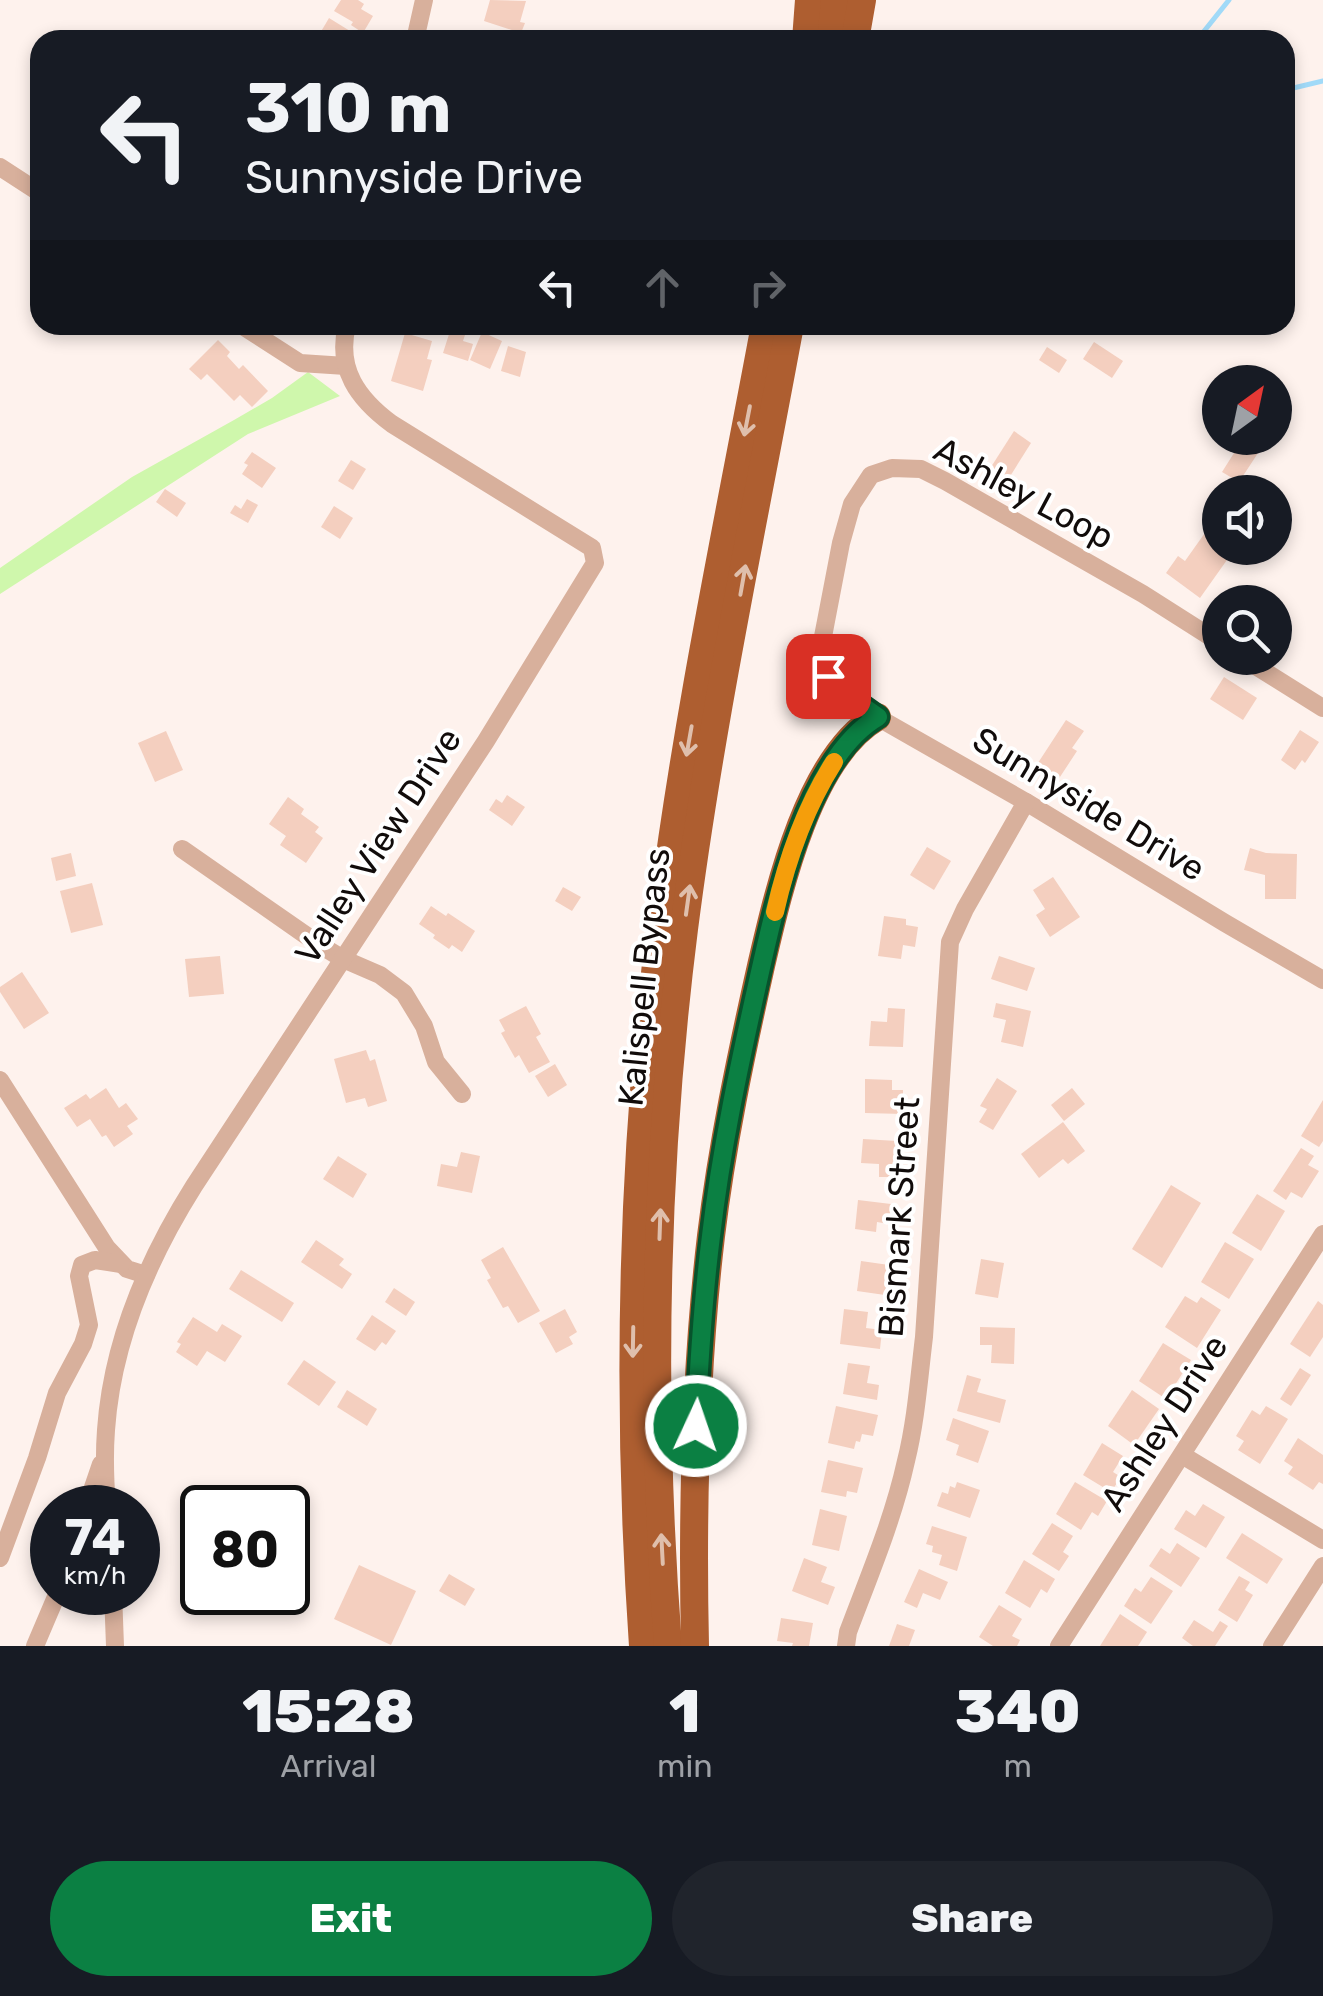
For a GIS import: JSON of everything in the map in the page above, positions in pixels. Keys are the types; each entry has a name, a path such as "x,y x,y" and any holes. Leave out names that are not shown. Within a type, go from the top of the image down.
{"highway":[{"path":"792,30 793,0"},
{"path":"807,30 809,0"},
{"path":"832,30 835,0"},
{"path":"857,30 862,0"},
{"name":"Kalispell Bypass","path":"643,1646 632,1400 636,1196 646,1066 675,820 762,335"},
{"name":"Kalispell Bypass","path":"668,1646 659,1493 657,1345 661,1208 676,1001 704,796 788,335"},
{"path":"695,1646 694,1481 699,1362 711,1235 736,1084 769,935 796,838 844,746 858,730 878,717"}],"street":[{"path":"417,30 424,0"},
{"path":"0,167 30,186"},
{"path":"257,335 300,363 346,366 346,335"},
{"name":"Valley View Drive","path":"105,1485 107,1415 114,1375 146,1275 162,1241 596,563 592,548 378,413 356,390 346,366"},
{"name":"Ashley Loop","path":"828,676 820,647 852,504 871,475 892,468 921,468 945,480 1202,632"},
{"path":"1270,675 1323,708"},
{"name":"Sunnyside Drive","path":"828,676 837,688 878,717 1323,980"},
{"name":"Bismark Street","path":"846,1646 906,1461 918,1392 950,942 1026,802"},
{"path":"182,849 317,944 380,975 404,993 424,1026 436,1062 462,1094"},
{"path":"0,1080 108,1248 121,1264 146,1275"},
{"name":"Ashley Drive","path":"1059,1646 1182,1456 1315,1263 1323,1234"},
{"path":"0,1558 57,1393 89,1325 79,1276 82,1265 95,1260 121,1264"},
{"path":"94,1485 104,1454"},
{"path":"1182,1456 1323,1540"},
{"path":"1272,1646 1323,1566"},
{"path":"36,1646 49,1615"},
{"path":"113,1615 115,1646"}],"green space":[{"path":"308,372 340,396 248,434 0,594 0,568 132,477 272,398"}],"building":[{"path":"341,0 358,0 364,4 361,9 373,16 365,30 358,30 334,11"},
{"path":"490,0 526,1 520,22 525,23 522,30 484,21"},
{"path":"329,18 348,30 322,30"},
{"path":"404,335 432,341 427,359 432,360 423,391 391,381"},
{"path":"449,335 465,335 463,341 473,344 468,361 443,353"},
{"path":"481,335 502,341 490,369 470,360"},
{"path":"218,340 239,369 243,365 268,391 252,407 240,395 234,401 207,374 201,380 189,369"},
{"path":"1094,342 1123,361 1112,378 1083,359"},
{"path":"508,346 526,352 520,377 501,371"},
{"path":"1047,347 1067,360 1059,373 1039,360"},
{"path":"1014,431 1031,443 1009,478 991,467"},
{"path":"252,452 276,468 262,488 242,474"},
{"path":"1233,455 1257,455 1244,475 1222,472"},
{"path":"351,460 366,469 353,490 338,481"},
{"path":"165,489 186,503 177,517 156,502"},
{"path":"247,499 258,505 248,523 230,513 235,505 241,509"},
{"path":"334,506 353,518 340,539 321,527"},
{"path":"1202,537 1202,565 1223,565 1209,585 1202,585 1200,598 1166,573 1178,556 1185,561"},
{"path":"1224,677 1257,698 1243,720 1210,699"},
{"path":"1066,720 1084,731 1072,748 1077,751 1058,780 1036,766"},
{"path":"1300,730 1319,742 1305,763 1302,760 1295,770 1281,760"},
{"path":"166,731 183,770 155,782 138,743"},
{"path":"507,795 525,807 512,826 489,810 496,799 502,803"},
{"path":"288,797 304,809 301,814 319,827 315,832 323,838 306,863 280,845 286,836 269,824"},
{"path":"927,847 951,861 934,890 910,875"},
{"path":"1250,848 1297,854 1296,899 1265,899 1265,875 1244,870"},
{"path":"71,853 76,876 56,881 51,858"},
{"path":"1053,877 1080,917 1050,937 1036,915 1045,909 1033,890"},
{"path":"92,883 103,925 71,933 60,891"},
{"path":"563,887 581,897 572,911 555,901"},
{"path":"431,906 475,931 462,952 452,945 449,949 419,924"},
{"path":"884,916 906,919 906,925 918,927 915,947 903,945 901,959 878,956"},
{"path":"220,956 224,994 189,997 185,959"},
{"path":"999,956 1035,968 1027,991 991,979"},
{"path":"22,972 49,1013 24,1029 0,992 0,987"},
{"path":"996,1003 1031,1011 1023,1047 1001,1042 1006,1020 993,1017"},
{"path":"526,1006 541,1034 536,1037 550,1062 529,1073 519,1055 515,1058 501,1033 505,1031 499,1020"},
{"path":"888,1008 905,1009 903,1047 869,1046 871,1021 887,1022"},
{"path":"366,1050 370,1061 375,1059 387,1101 368,1107 365,1098 346,1103 334,1059"},
{"path":"555,1064 567,1085 548,1097 535,1076"},
{"path":"997,1078 1017,1091 993,1130 979,1122 987,1109 980,1106"},
{"path":"865,1079 892,1080 892,1090 903,1090 903,1114 865,1113"},
{"path":"106,1088 119,1108 126,1103 138,1119 127,1126 133,1134 114,1147 90,1119 77,1127 64,1108 86,1094 90,1099"},
{"path":"1072,1088 1085,1104 1064,1121 1051,1105"},
{"path":"1323,1100 1323,1141 1319,1147 1301,1136"},
{"path":"1063,1122 1085,1151 1068,1164 1063,1159 1039,1178 1021,1154"},
{"path":"863,1139 897,1141 894,1177 879,1177 879,1164 861,1163"},
{"path":"1301,1148 1314,1156 1308,1165 1319,1171 1302,1198 1291,1192 1286,1200 1273,1191"},
{"path":"461,1152 480,1156 472,1193 437,1186 441,1164 457,1167"},
{"path":"338,1156 367,1174 353,1198 323,1179"},
{"path":"1171,1185 1201,1203 1162,1268 1132,1249"},
{"path":"1257,1194 1285,1211 1261,1251 1232,1233"},
{"path":"858,1200 891,1204 889,1219 877,1222 876,1232 855,1229"},
{"path":"316,1240 344,1259 339,1265 352,1274 342,1289 301,1262"},
{"path":"1225,1242 1254,1259 1229,1299 1201,1282"},
{"path":"503,1247 540,1311 518,1323 508,1306 503,1308 481,1260"},
{"path":"981,1259 1004,1263 998,1298 975,1294"},
{"path":"861,1261 889,1265 885,1295 857,1291"},
{"path":"241,1270 294,1303 282,1322 229,1289"},
{"path":"394,1288 415,1302 406,1316 385,1302"},
{"path":"1185,1296 1197,1303 1201,1297 1221,1310 1197,1348 1165,1327"},
{"path":"1318,1301 1323,1305 1323,1337 1310,1357 1290,1344"},
{"path":"565,1309 577,1332 569,1337 573,1344 556,1353 539,1323"},
{"path":"844,1309 868,1312 866,1328 882,1330 880,1349 840,1344"},
{"path":"372,1315 396,1331 386,1345 382,1342 375,1351 356,1339"},
{"path":"193,1317 217,1332 222,1324 242,1336 225,1362 207,1351 197,1366 176,1352 181,1344 177,1342"},
{"path":"980,1327 1015,1328 1014,1364 991,1363 992,1345 980,1345"},
{"path":"1163,1343 1191,1360 1166,1399 1139,1381"},
{"path":"304,1360 336,1382 319,1406 287,1384"},
{"path":"848,1363 870,1366 867,1383 879,1385 877,1400 843,1394"},
{"path":"1300,1368 1311,1375 1291,1406 1280,1399"},
{"path":"967,1375 981,1379 977,1392 1006,1400 1000,1423 957,1411"},
{"path":"347,1390 377,1409 367,1426 337,1407"},
{"path":"1132,1390 1159,1409 1134,1445 1108,1426"},
{"path":"836,1406 878,1415 873,1436 862,1434 854,1449 828,1443"},
{"path":"1266,1406 1288,1419 1260,1464 1238,1450 1244,1441 1236,1436 1252,1410 1260,1415"},
{"path":"953,1418 989,1431 978,1463 956,1455 959,1445 946,1440"},
{"path":"1298,1438 1323,1455 1323,1484 1319,1482 1313,1490 1288,1474 1293,1467 1284,1461"},
{"path":"1102,1443 1123,1456 1113,1472 1121,1477 1111,1492 1083,1475"},
{"path":"828,1460 863,1468 857,1493 847,1491 846,1497 821,1492"},
{"path":"957,1482 980,1490 970,1518 937,1506 942,1492 948,1494 950,1486 955,1488"},
{"path":"1075,1482 1107,1501 1098,1516 1092,1512 1081,1530 1056,1514"},
{"path":"1203,1504 1225,1517 1206,1548 1174,1529 1186,1510 1195,1516"},
{"path":"820,1509 847,1516 839,1551 812,1545"},
{"path":"1052,1523 1073,1536 1063,1552 1069,1556 1059,1571 1032,1554"},
{"path":"932,1526 967,1537 957,1571 939,1565 942,1555 932,1552 933,1546 926,1544"},
{"path":"1242,1533 1283,1559 1267,1584 1226,1558"},
{"path":"1177,1543 1200,1558 1181,1587 1149,1566 1161,1548 1170,1554"},
{"path":"804,1558 827,1567 821,1582 835,1587 828,1605 792,1591"},
{"path":"1024,1560 1055,1579 1047,1593 1041,1589 1030,1608 1005,1593"},
{"path":"359,1565 416,1591 391,1645 334,1619"},
{"path":"919,1569 948,1582 940,1600 923,1593 917,1608 904,1602"},
{"path":"449,1574 475,1589 465,1606 439,1591"},
{"path":"1239,1576 1250,1582 1245,1590 1253,1595 1237,1622 1218,1610"},
{"path":"1151,1577 1173,1591 1151,1624 1124,1606 1135,1588 1141,1592"},
{"path":"999,1605 1022,1619 1012,1636 1020,1640 1017,1646 993,1646 979,1637"},
{"path":"1120,1614 1147,1632 1138,1646 1100,1646"},
{"path":"781,1618 813,1623 809,1646 777,1641"},
{"path":"1194,1620 1213,1632 1220,1621 1228,1626 1215,1646 1193,1646 1182,1638"},
{"path":"897,1624 915,1630 909,1646 889,1646"}],"waterway":[{"path":"1205,30 1229,0"},
{"path":"1295,88 1323,81"}],"slow traffic":[{"path":"775,912 796,838 834,762"}],"route":[{"path":"696,1426 704,1298 718,1184 750,1018 781,886 806,815 830,768 850,738 878,717 837,688 828,676"}]}
